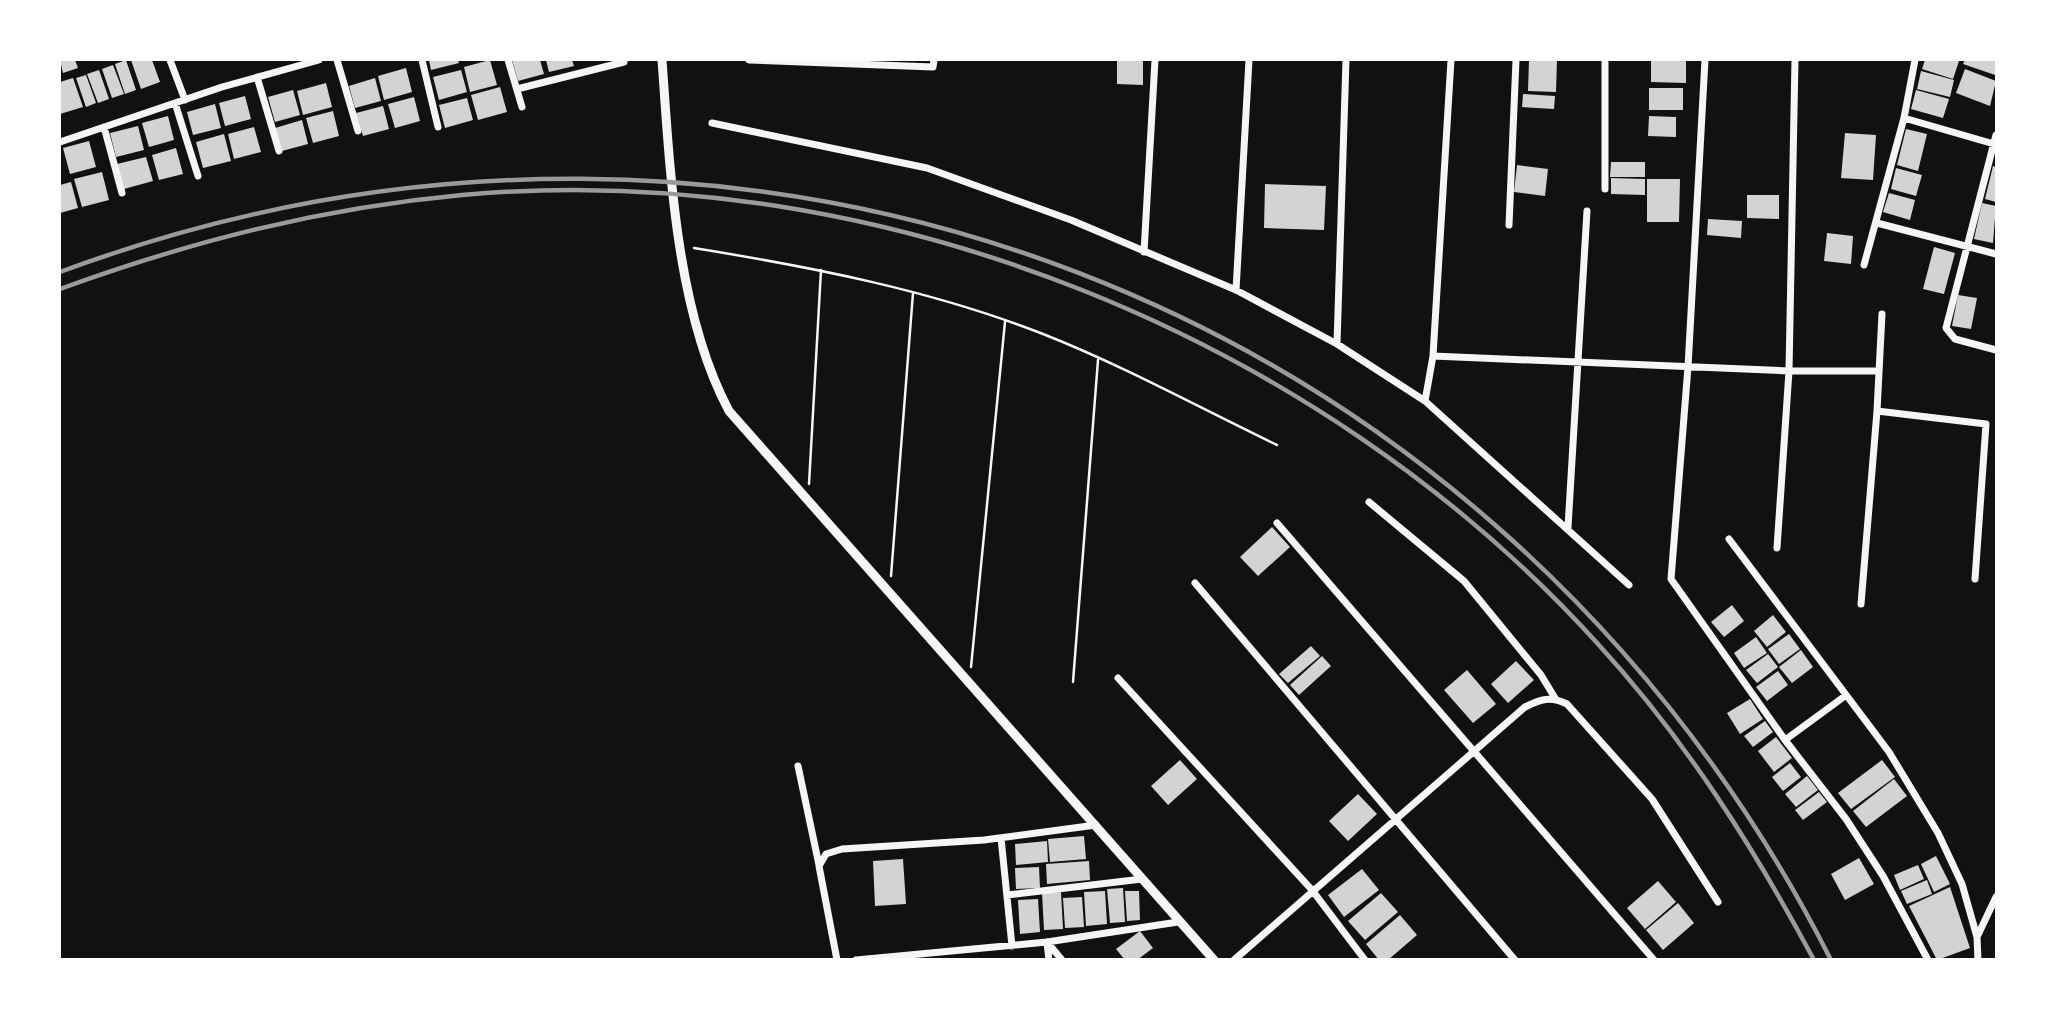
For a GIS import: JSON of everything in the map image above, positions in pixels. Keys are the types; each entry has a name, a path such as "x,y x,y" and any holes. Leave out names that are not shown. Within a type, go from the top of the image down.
{"street":[{"path":"170,60 185,100"},
{"path":"60,142 175,103 318,60"},
{"path":"337,60 358,131"},
{"path":"422,60 438,127"},
{"path":"508,60 522,107"},
{"path":"662,60 672,194 681,246 698,333 712,380 729,411 1214,960"},
{"path":"749,60 933,67 934,60"},
{"path":"1144,252 1155,60"},
{"path":"1236,290 1249,60"},
{"path":"1337,344 1346,60"},
{"path":"1425,401 1433,356 1451,60"},
{"path":"1509,225 1516,60"},
{"path":"1605,60 1605,189"},
{"path":"1705,60 1688,367 1671,579 1785,740 1846,818 1883,876 1928,960"},
{"path":"1777,548 1789,371 1795,60"},
{"path":"1864,265 1877,223 1915,60"},
{"path":"517,89 624,62"},
{"path":"257,77 279,151"},
{"path":"175,103 198,176"},
{"path":"1903,118 1994,144"},
{"path":"712,123 927,168 1071,220 1236,290 1337,344 1425,401 1568,527 1629,585"},
{"path":"104,127 122,193"},
{"path":"1997,135 1947,331 1955,339 1997,350"},
{"path":"1568,527 1587,211"},
{"path":"1877,223 1997,254"},
{"path":"1861,604 1882,314"},
{"path":"1433,356 1579,360 1789,371 1879,371"},
{"path":"1877,411 1986,424 1975,579"},
{"path":"1369,502 1464,581 1541,675 1555,698 1580,716 1652,799 1718,902"},
{"path":"1277,523 1473,754 1654,960"},
{"path":"1729,539 1889,752 1938,833 1962,884 1977,937 1978,960"},
{"path":"1195,583 1515,960"},
{"path":"1118,678 1312,890 1365,960"},
{"path":"1785,740 1845,696"},
{"path":"1234,960 1525,707 1542,699 1555,698"},
{"path":"798,766 837,960"},
{"path":"819,866 826,854 842,849 1001,838 1096,825"},
{"path":"1001,838 1012,946"},
{"path":"1007,895 1142,879"},
{"path":"1977,937 1997,897"},
{"path":"856,960 937,956 1178,922"},
{"path":"1047,942 1049,960"},
{"path":"1047,942 1062,960"}],"path":[{"path":"681,246 821,270 913,293 1043,334 1278,445"},
{"path":"808,502 821,270"},
{"path":"890,592 913,293"},
{"path":"970,684 1005,322"},
{"path":"1073,682 1098,360"}],"building":[{"path":"60,60 75,60 78,68 63,73"},
{"path":"126,60 136,90 125,94 115,64"},
{"path":"131,60 152,60 160,82 141,89"},
{"path":"429,60 458,60 459,63 431,70"},
{"path":"490,60 497,85 470,92 464,67"},
{"path":"512,60 540,60 544,74 518,81"},
{"path":"546,60 572,60 574,66 549,72"},
{"path":"1117,60 1143,60 1143,85 1117,84"},
{"path":"1529,60 1557,60 1556,92 1528,91"},
{"path":"1651,60 1686,60 1686,83 1651,82"},
{"path":"1925,60 1959,61 1953,79 1922,69"},
{"path":"1965,60 1996,60 1995,75 1963,64"},
{"path":"113,65 124,94 112,98 102,69"},
{"path":"406,68 412,92 384,100 378,76"},
{"path":"1965,69 1996,81 1990,106 1956,93"},
{"path":"99,70 109,99 98,103 87,74"},
{"path":"461,70 467,92 439,100 433,77"},
{"path":"1921,71 1954,80 1950,97 1917,89"},
{"path":"86,75 96,103 86,107 76,78"},
{"path":"73,78 83,107 60,114 60,82"},
{"path":"375,78 381,101 355,108 349,86"},
{"path":"326,83 332,107 303,115 297,91"},
{"path":"500,87 507,112 478,120 471,95"},
{"path":"1649,88 1683,88 1683,110 1649,110"},
{"path":"293,90 300,115 275,122 268,97"},
{"path":"1916,90 1949,99 1943,118 1911,109"},
{"path":"1523,94 1555,96 1554,109 1522,107"},
{"path":"245,96 251,119 225,126 219,103"},
{"path":"414,97 420,121 395,128 388,104"},
{"path":"467,98 473,120 445,128 439,105"},
{"path":"215,104 221,128 193,135 187,112"},
{"path":"383,106 389,129 363,136 356,113"},
{"path":"333,111 339,136 313,143 306,118"},
{"path":"168,116 174,140 149,147 142,123"},
{"path":"1649,116 1676,117 1676,137 1648,136"},
{"path":"302,120 308,144 282,151 275,128"},
{"path":"138,126 144,150 116,157 110,133"},
{"path":"254,127 261,152 234,159 228,134"},
{"path":"1906,129 1927,134 1918,171 1897,165"},
{"path":"1845,133 1876,135 1873,180 1841,178"},
{"path":"224,134 231,161 203,168 196,142"},
{"path":"89,141 96,167 70,174 63,148"},
{"path":"176,148 183,174 159,180 152,155"},
{"path":"146,157 153,181 124,189 117,164"},
{"path":"1611,162 1645,162 1645,177 1610,177"},
{"path":"1517,165 1548,169 1545,196 1514,192"},
{"path":"1993,166 1996,167 1996,202 1985,199"},
{"path":"1896,168 1922,175 1916,196 1891,189"},
{"path":"102,172 109,200 82,207 74,179"},
{"path":"1611,178 1645,179 1645,195 1611,194"},
{"path":"1647,179 1680,179 1679,222 1647,222"},
{"path":"71,182 78,208 60,213 60,185"},
{"path":"1265,184 1326,186 1324,230 1264,228"},
{"path":"1889,193 1915,200 1910,220 1883,212"},
{"path":"1747,195 1779,195 1779,219 1747,218"},
{"path":"1982,203 1996,206 1993,243 1974,239"},
{"path":"1708,219 1742,221 1741,238 1707,235"},
{"path":"1827,233 1853,236 1851,264 1824,261"},
{"path":"1934,247 1955,253 1944,294 1923,289"},
{"path":"1958,295 1977,298 1971,329 1952,326"},
{"path":"1272,527 1290,547 1258,576 1240,557"},
{"path":"1732,605 1744,621 1724,637 1711,622"},
{"path":"1773,615 1786,632 1767,647 1754,631"},
{"path":"1789,634 1800,649 1779,664 1768,649"},
{"path":"1756,637 1767,653 1744,668 1734,653"},
{"path":"1311,646 1320,656 1288,683 1279,674"},
{"path":"1801,650 1813,667 1792,683 1779,667"},
{"path":"1768,654 1778,667 1757,683 1746,670"},
{"path":"1322,656 1331,666 1299,695 1290,685"},
{"path":"1516,661 1534,680 1508,703 1491,684"},
{"path":"1467,670 1496,704 1473,723 1444,690"},
{"path":"1778,671 1788,685 1767,701 1756,687"},
{"path":"1750,699 1763,719 1740,734 1727,713"},
{"path":"1765,721 1773,732 1753,747 1744,736"},
{"path":"1776,737 1792,758 1774,772 1758,751"},
{"path":"1180,760 1197,779 1168,805 1151,786"},
{"path":"1882,760 1895,777 1851,809 1838,793"},
{"path":"1790,763 1801,777 1783,791 1772,777"},
{"path":"1807,776 1818,790 1796,807 1785,794"},
{"path":"1894,779 1907,796 1866,827 1853,811"},
{"path":"1819,792 1827,802 1803,820 1795,810"},
{"path":"1358,794 1377,814 1348,841 1329,821"},
{"path":"1084,836 1086,859 1050,862 1048,839"},
{"path":"1047,841 1048,862 1016,865 1015,844"},
{"path":"1936,856 1950,884 1934,892 1921,864"},
{"path":"1859,858 1874,884 1845,900 1831,874"},
{"path":"903,859 906,904 875,906 873,861"},
{"path":"1089,861 1090,880 1047,884 1046,864"},
{"path":"1918,865 1924,879 1900,890 1894,875"},
{"path":"1039,867 1040,888 1016,889 1015,868"},
{"path":"1362,869 1379,890 1344,917 1328,895"},
{"path":"1927,880 1932,894 1907,904 1901,891"},
{"path":"1658,881 1676,902 1645,929 1627,908"},
{"path":"1950,887 1970,948 1937,960 1909,906"},
{"path":"1123,888 1125,922 1110,923 1107,889"},
{"path":"1105,891 1107,924 1086,926 1084,892"},
{"path":"1125,891 1139,891 1140,920 1127,921"},
{"path":"1061,892 1063,929 1044,930 1042,893"},
{"path":"1381,893 1398,912 1365,940 1348,921"},
{"path":"1082,897 1084,927 1065,928 1063,898"},
{"path":"1038,899 1040,932 1020,934 1018,900"},
{"path":"1678,903 1694,923 1663,950 1646,930"},
{"path":"1400,915 1417,935 1388,960 1379,960 1366,944"},
{"path":"1140,931 1153,948 1137,960 1125,960 1116,949"}],"railway":[{"path":"60,272 320,201 580,179 835,203 1079,273 1306,385 1510,538 1687,731 1831,960"},
{"path":"60,289 208,242 358,208 462,195 619,191 775,206 931,239 1081,290 1226,357 1362,439 1486,535 1598,644 1660,717 1742,835 1814,960"}]}
